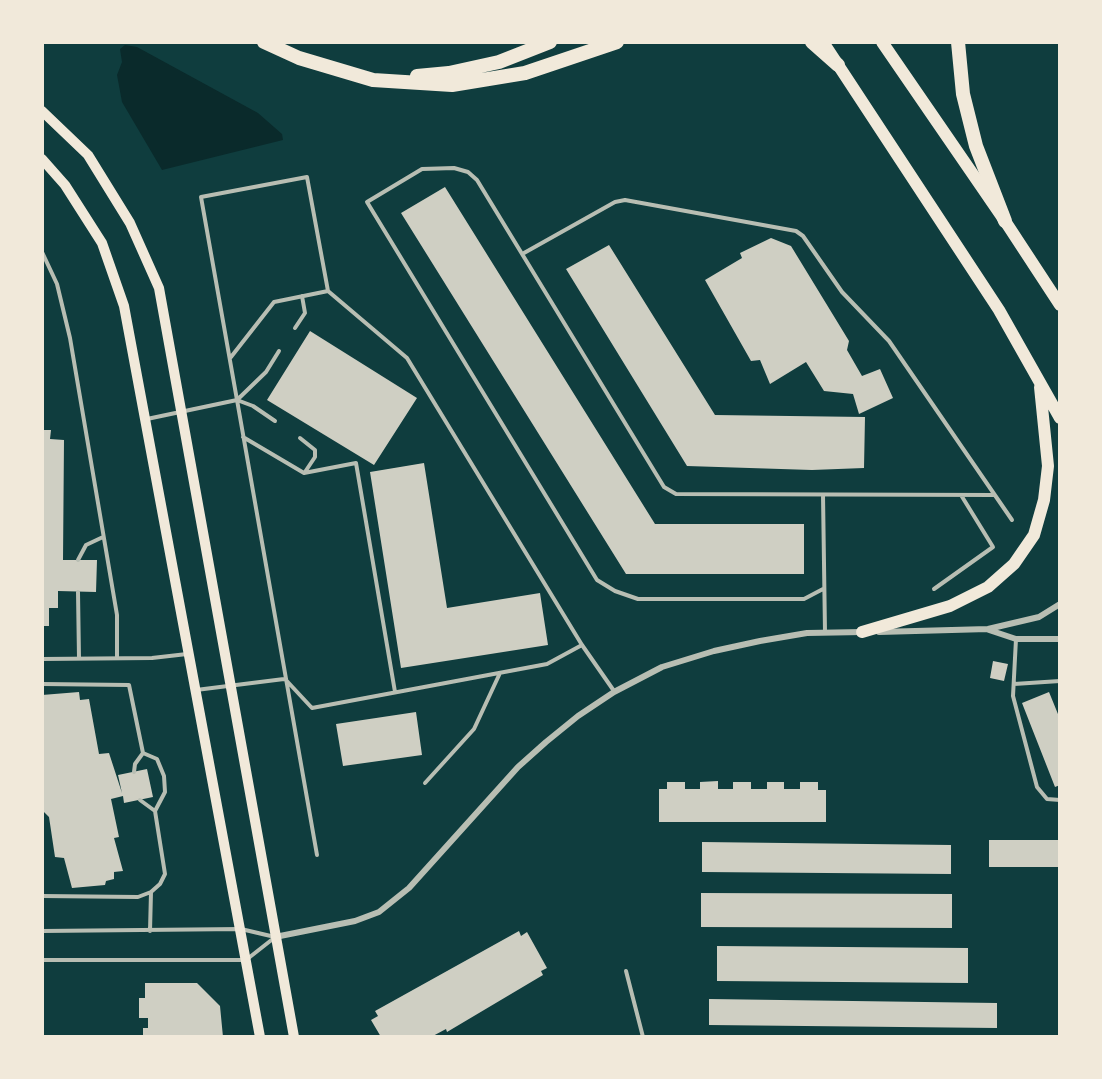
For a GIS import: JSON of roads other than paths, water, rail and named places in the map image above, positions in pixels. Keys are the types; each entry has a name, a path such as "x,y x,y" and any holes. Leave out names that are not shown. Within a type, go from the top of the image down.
{"highway":[{"path":"264,42 299,57 373,80 452,85 525,73 616,42"},
{"path":"373,80 449,73 499,62 550,42"},
{"path":"812,42 838,65"},
{"path":"823,42 999,310 1060,418"},
{"path":"882,42 1060,305"},
{"path":"958,42 963,94 976,146 1005,221"},
{"path":"862,632 950,606 988,587 1014,564 1034,534 1044,500 1048,466 1040,383"}],"main road":[{"path":"42,111 88,155 130,223 159,288 294,1037"},
{"path":"42,159 65,185 102,243 124,306 260,1037"}],"street":[{"path":"275,937 355,921 379,912 392,903 518,767 578,716 614,692 662,667 714,651 795,635 825,632 988,629 1039,617 1060,604"},
{"path":"988,629 1016,639 1060,639"}],"lane":[{"path":"823,589 804,599 638,599 615,591 597,580 367,202 422,169 454,168 468,172 477,180 524,253 664,487 676,494 993,495"},
{"path":"318,855 284,679 201,197 307,177 328,291 407,358 582,645 614,692"},
{"path":"524,253 615,202 624,200 796,231 803,236 842,292 889,340 1012,520"},
{"path":"42,252 57,284 70,338 117,615 117,658"},
{"path":"230,358 274,302 328,291"},
{"path":"295,328 305,313 302,296"},
{"path":"237,400 266,372 279,351"},
{"path":"146,419 237,400 253,406 275,421"},
{"path":"243,437 304,473 356,463 395,692"},
{"path":"300,438 315,450 315,457 304,473"},
{"path":"823,495 825,632"},
{"path":"934,589 993,547 961,495"},
{"path":"78,560 91,541 103,537"},
{"path":"78,591 79,658"},
{"path":"1016,639 1013,696 1037,787 1047,799 1060,800"},
{"path":"284,679 312,708 547,663 582,645"},
{"path":"42,659 117,658 188,653"},
{"path":"424,783 474,729 501,672"},
{"path":"195,690 284,679"},
{"path":"1014,684 1060,681"},
{"path":"42,684 129,685 143,753 135,764 134,772"},
{"path":"42,896 138,897 158,887 165,874 155,811 165,792 164,776 157,759 143,753"},
{"path":"140,800 155,811"},
{"path":"150,931 151,892"},
{"path":"42,931 241,929 275,937"},
{"path":"42,960 246,960 275,937"},
{"path":"626,971 643,1037"}],"water":[{"path":"125,45 137,47 258,113 282,134 283,140 162,170 122,102 117,75 122,62 120,49"}]}
